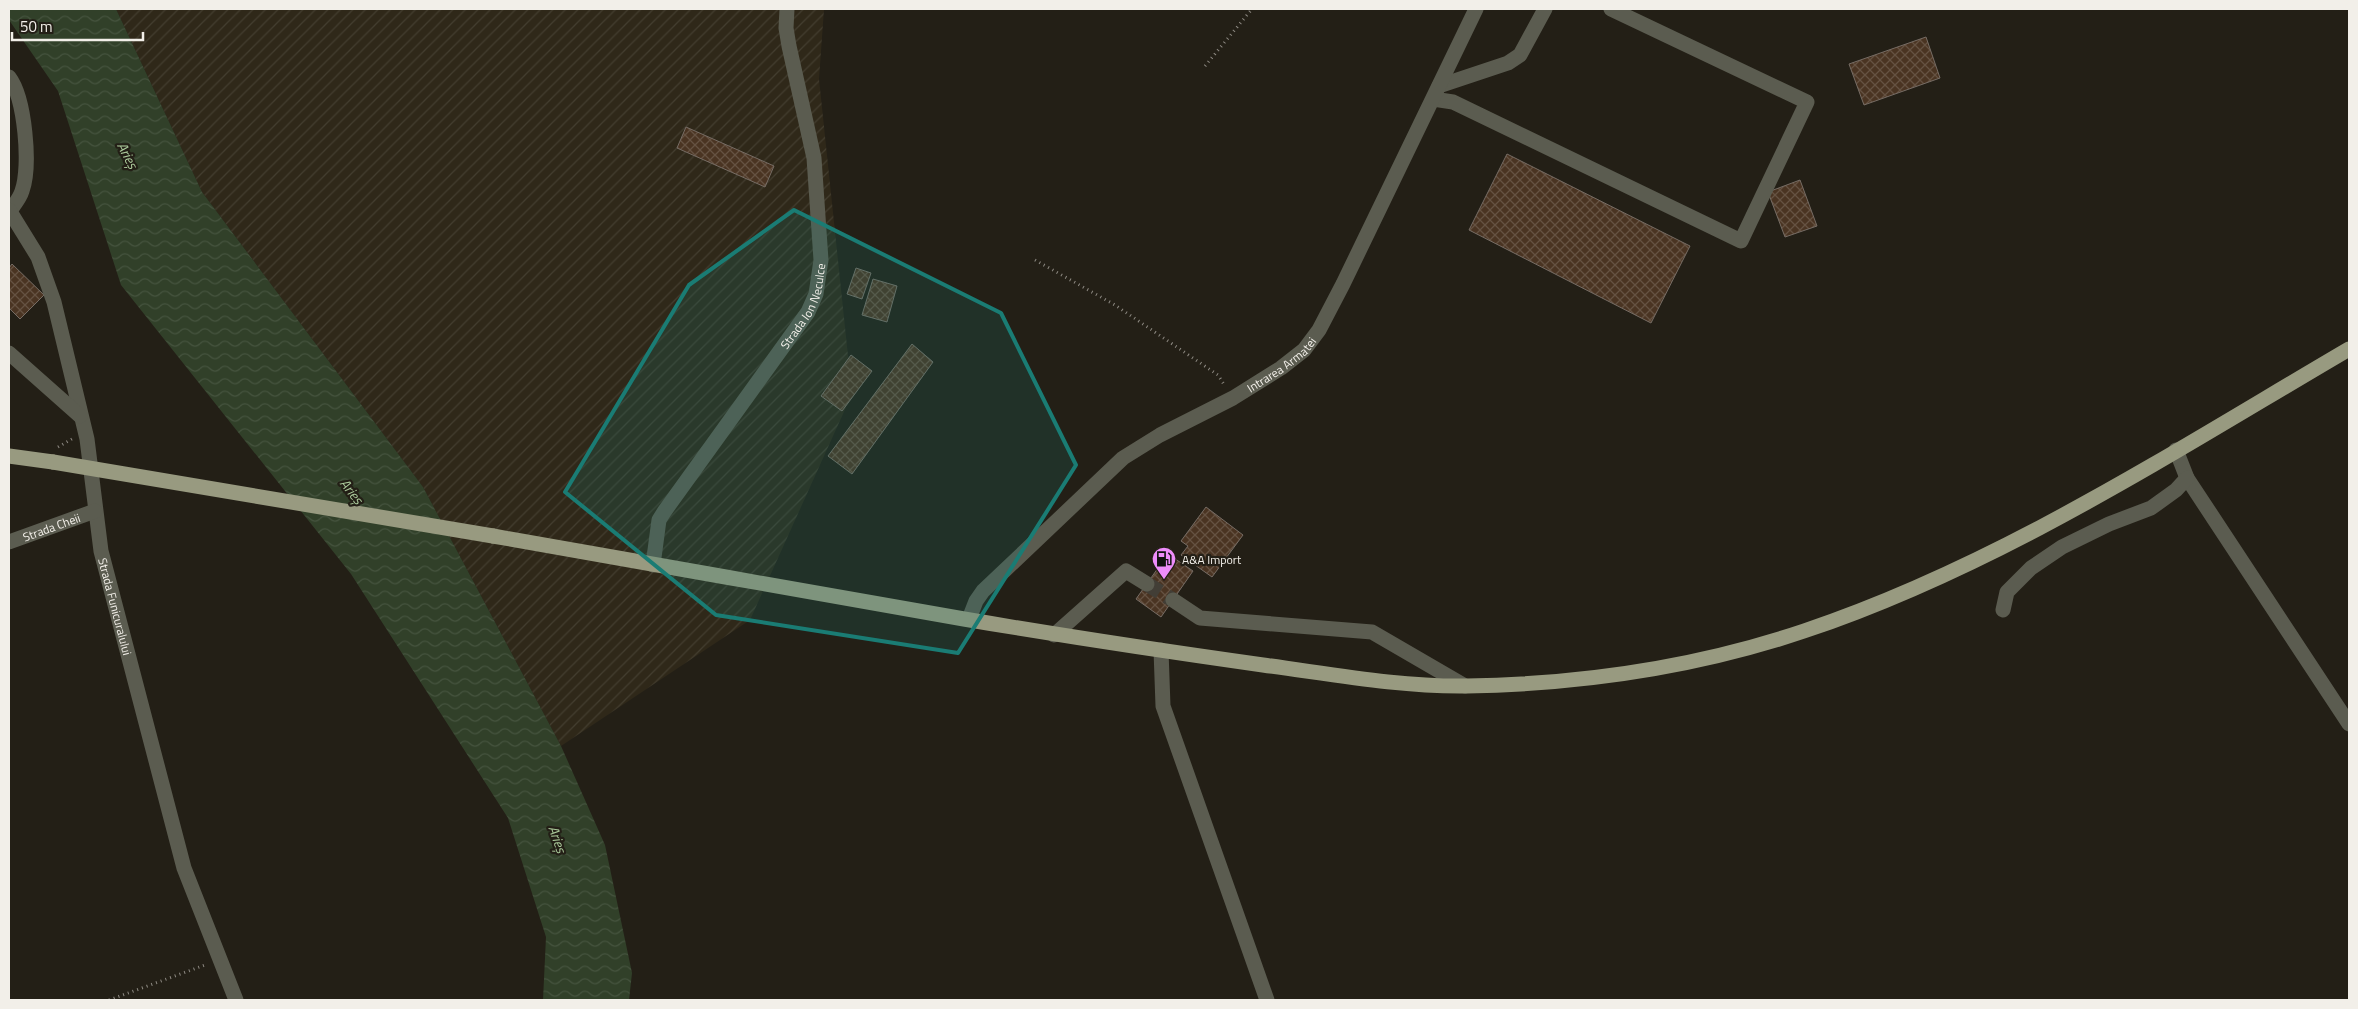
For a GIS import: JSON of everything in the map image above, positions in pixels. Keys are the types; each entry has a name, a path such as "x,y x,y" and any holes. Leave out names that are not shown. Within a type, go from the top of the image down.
{"main road":[{"path":"9,456 493,536 1054,635 1378,681 1465,686 1577,679 1680,663 1799,633 1882,603 1970,564 2176,450 2349,349"}],"street":[{"name":"Strada Ion Neculce","path":"653,565 659,520 808,312 816,294 821,260 814,158 789,46 786,28 787,9"},
{"name":"Intrarea Armatei","path":"969,619 976,600 983,591 1123,458 1160,435 1233,398 1281,368 1304,350 1318,330 1343,284 1476,9"},
{"path":"1436,92 1508,63 1520,55 1545,9"},
{"path":"1436,92 1452,102 1741,241 1807,102 1611,9"},
{"path":"9,77 25,124 26,169 22,192 9,211"},
{"name":"Strada Funicuralului","path":"9,211 38,257 54,302 87,439 101,551 184,868 236,1000"},
{"path":"9,353 80,416"},
{"path":"2176,450 2187,478 2349,724"},
{"path":"2003,610 2007,592 2031,568 2062,546 2109,524 2151,508 2176,490 2187,478"},
{"name":"Strada Cheii","path":"9,542 95,511"},
{"path":"1054,635 1126,571 1147,584"},
{"path":"1172,600 1200,618 1372,632 1465,686"},
{"path":"1161,650 1164,706 1267,1000"}],"path":[{"path":"1205,66 1252,9"},
{"path":"1035,260 1115,305 1218,375 1233,398"},
{"path":"109,1000 220,959"}],"highlighted area":[{"path":"794,210 1001,313 1076,465 958,653 716,615 565,492 689,285"}],"shaded area":[{"path":"116,9 824,9 819,79 852,394 750,620 561,746 423,487 202,192"}],"water":[{"name":"Arieș","path":"9,9 116,9 202,192 423,487 561,746 605,845 632,973 629,1000 543,1000 546,937 508,818 351,574 121,285 58,91 9,20"}],"building":[{"path":"1926,37 1940,78 1864,105 1849,64"},
{"path":"686,127 774,166 765,187 677,148"},
{"path":"1507,154 1690,246 1651,323 1469,230"},
{"path":"1800,180 1817,226 1785,237 1768,192"},
{"path":"12,264 44,295 20,319 9,308 9,268"},
{"path":"856,268 871,273 862,299 847,294"},
{"path":"873,279 897,286 887,322 862,315"},
{"path":"912,344 933,362 852,474 828,456"},
{"path":"851,355 872,371 842,411 821,396"},
{"path":"1206,507 1243,535 1212,577 1181,555 1188,546 1181,541"},
{"path":"1168,554 1193,571 1161,617 1136,599"}],"tunnel":[{"path":"1147,584 1173,600"}],"place":[{"name":"A&A Import","path":"1164,580"}]}
